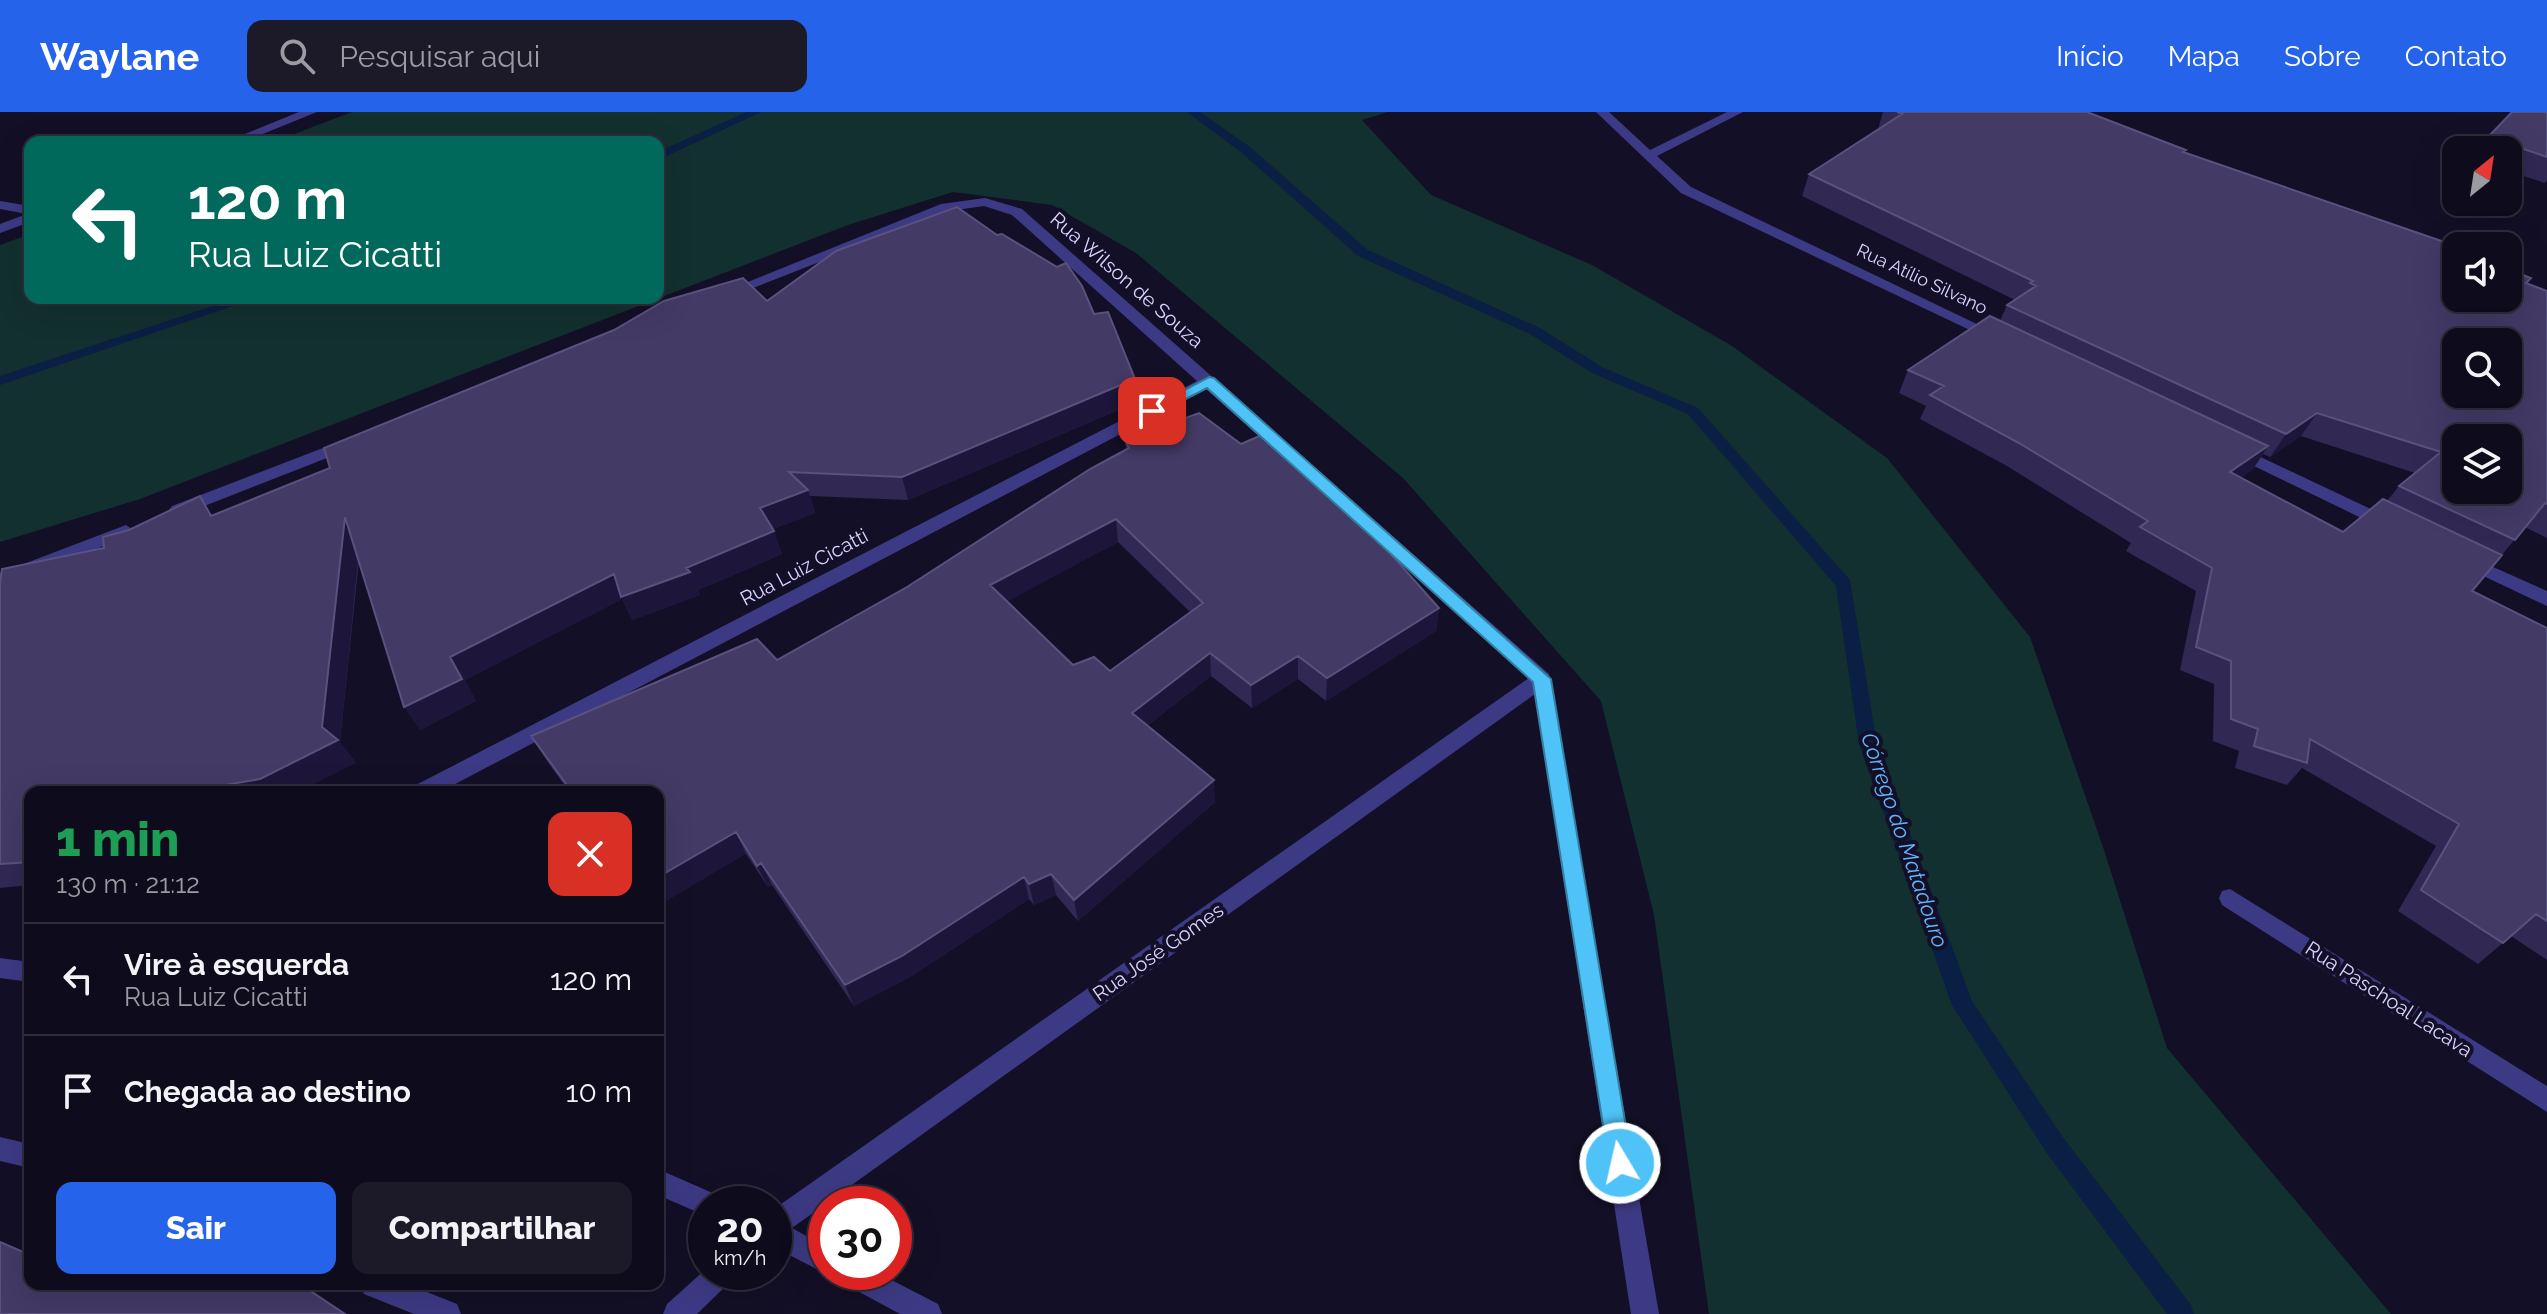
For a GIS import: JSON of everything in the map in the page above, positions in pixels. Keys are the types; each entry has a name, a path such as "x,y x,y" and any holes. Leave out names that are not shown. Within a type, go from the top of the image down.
{"street":[{"path":"247,136 311,112"},
{"name":"Rua Atílio Silvano","path":"1602,112 1686,190 2018,347"},
{"path":"1650,155 1737,112"},
{"name":"Rua Wilson de Souza","path":"713,299 946,207 985,202 1017,212 1542,679"},
{"path":"0,205 24,209"},
{"path":"0,229 24,219"},
{"name":"Rua Luiz Cicatti","path":"433,786 1209,381"},
{"path":"167,515 374,433"},
{"path":"2218,443 2404,531"},
{"path":"0,580 137,527"},
{"path":"2447,552 2547,599"},
{"path":"1542,679 1645,1314"},
{"name":"Rua José Gomes","path":"792,1212 1542,679"},
{"name":"Rua Paschoal Lacava","path":"2230,898 2547,1100"},
{"path":"0,968 24,971"},
{"path":"0,1149 24,1155"},
{"path":"664,1185 688,1195"},
{"path":"389,1290 447,1314"},
{"path":"677,1314 703,1290"},
{"path":"882,1290 928,1314"}],"green space":[{"path":"352,112 1388,112 1362,120 1431,195 1592,265 1732,346 1887,458 2030,637 2104,850 2167,1048 2391,1314 1709,1314 1654,915 1601,701 1403,478 1136,253 1052,205 953,192 848,225 664,296 664,136 289,136"},
{"path":"24,236 24,304 644,304 140,499 0,542 0,245"}],"building":[{"path":"1897,112 2087,112 2186,150 2183,152 2442,241 2442,312 2522,312 2522,274 2531,278 2526,283 2547,291 2547,504 2515,540 2399,486 2441,452 2317,413 2286,434 2007,305 2036,286 2030,283 2033,281 1809,174 1902,114"},
{"path":"2512,112 2547,112 2547,157 2522,149 2522,136 2489,136"},
{"path":"957,207 997,235 1002,234 1057,267 1066,263 1082,286 1094,314 1108,312 1135,379 902,477 789,472 808,490 760,508 774,531 686,568 690,572 621,597 614,574 450,657 462,679 404,707 345,517 322,727 338,740 260,779 220,786 24,786 24,862 0,864 2,569 104,548 103,537 129,530 200,496 211,516 330,468 324,448 614,330 664,304 664,301 743,278 767,301 836,251"},
{"path":"1990,316 2268,446 2230,472 2343,532 2383,499 2502,555 2472,591 2547,628 2547,921 2536,914 2503,943 2421,890 2459,824 2310,739 2307,763 2254,746 2258,729 2231,719 2231,661 2196,647 2212,568 2140,527 2148,521 2019,443 1930,395 1944,386 1908,370"},
{"path":"1199,413 1241,444 1262,435 1323,489 1328,487 1342,499 1439,608 1327,678 1298,656 1251,685 1210,653 1132,713 1214,780 1074,900 1051,874 1029,884 1024,877 902,956 845,985 761,863 757,866 736,832 664,874 664,786 568,786 531,736 757,639 777,660 907,587 1090,469 1129,448 1125,440","holes":["1116,519 1203,603 1110,671 1094,657 1073,665 990,585"]},
{"path":"0,1242 24,1252 24,1290 309,1290 345,1314 0,1314"}],"waterway":[{"path":"664,153 755,112"},
{"name":"Córrego do Matadouro","path":"1193,112 1246,150 1363,253 1535,331 1597,370 1693,411 1844,584 1868,744 1963,1005 2054,1144 2182,1314"},
{"path":"0,381 232,304"}],"route":[{"path":"1152,411 1209,381 1542,679 1620,1163"}]}
